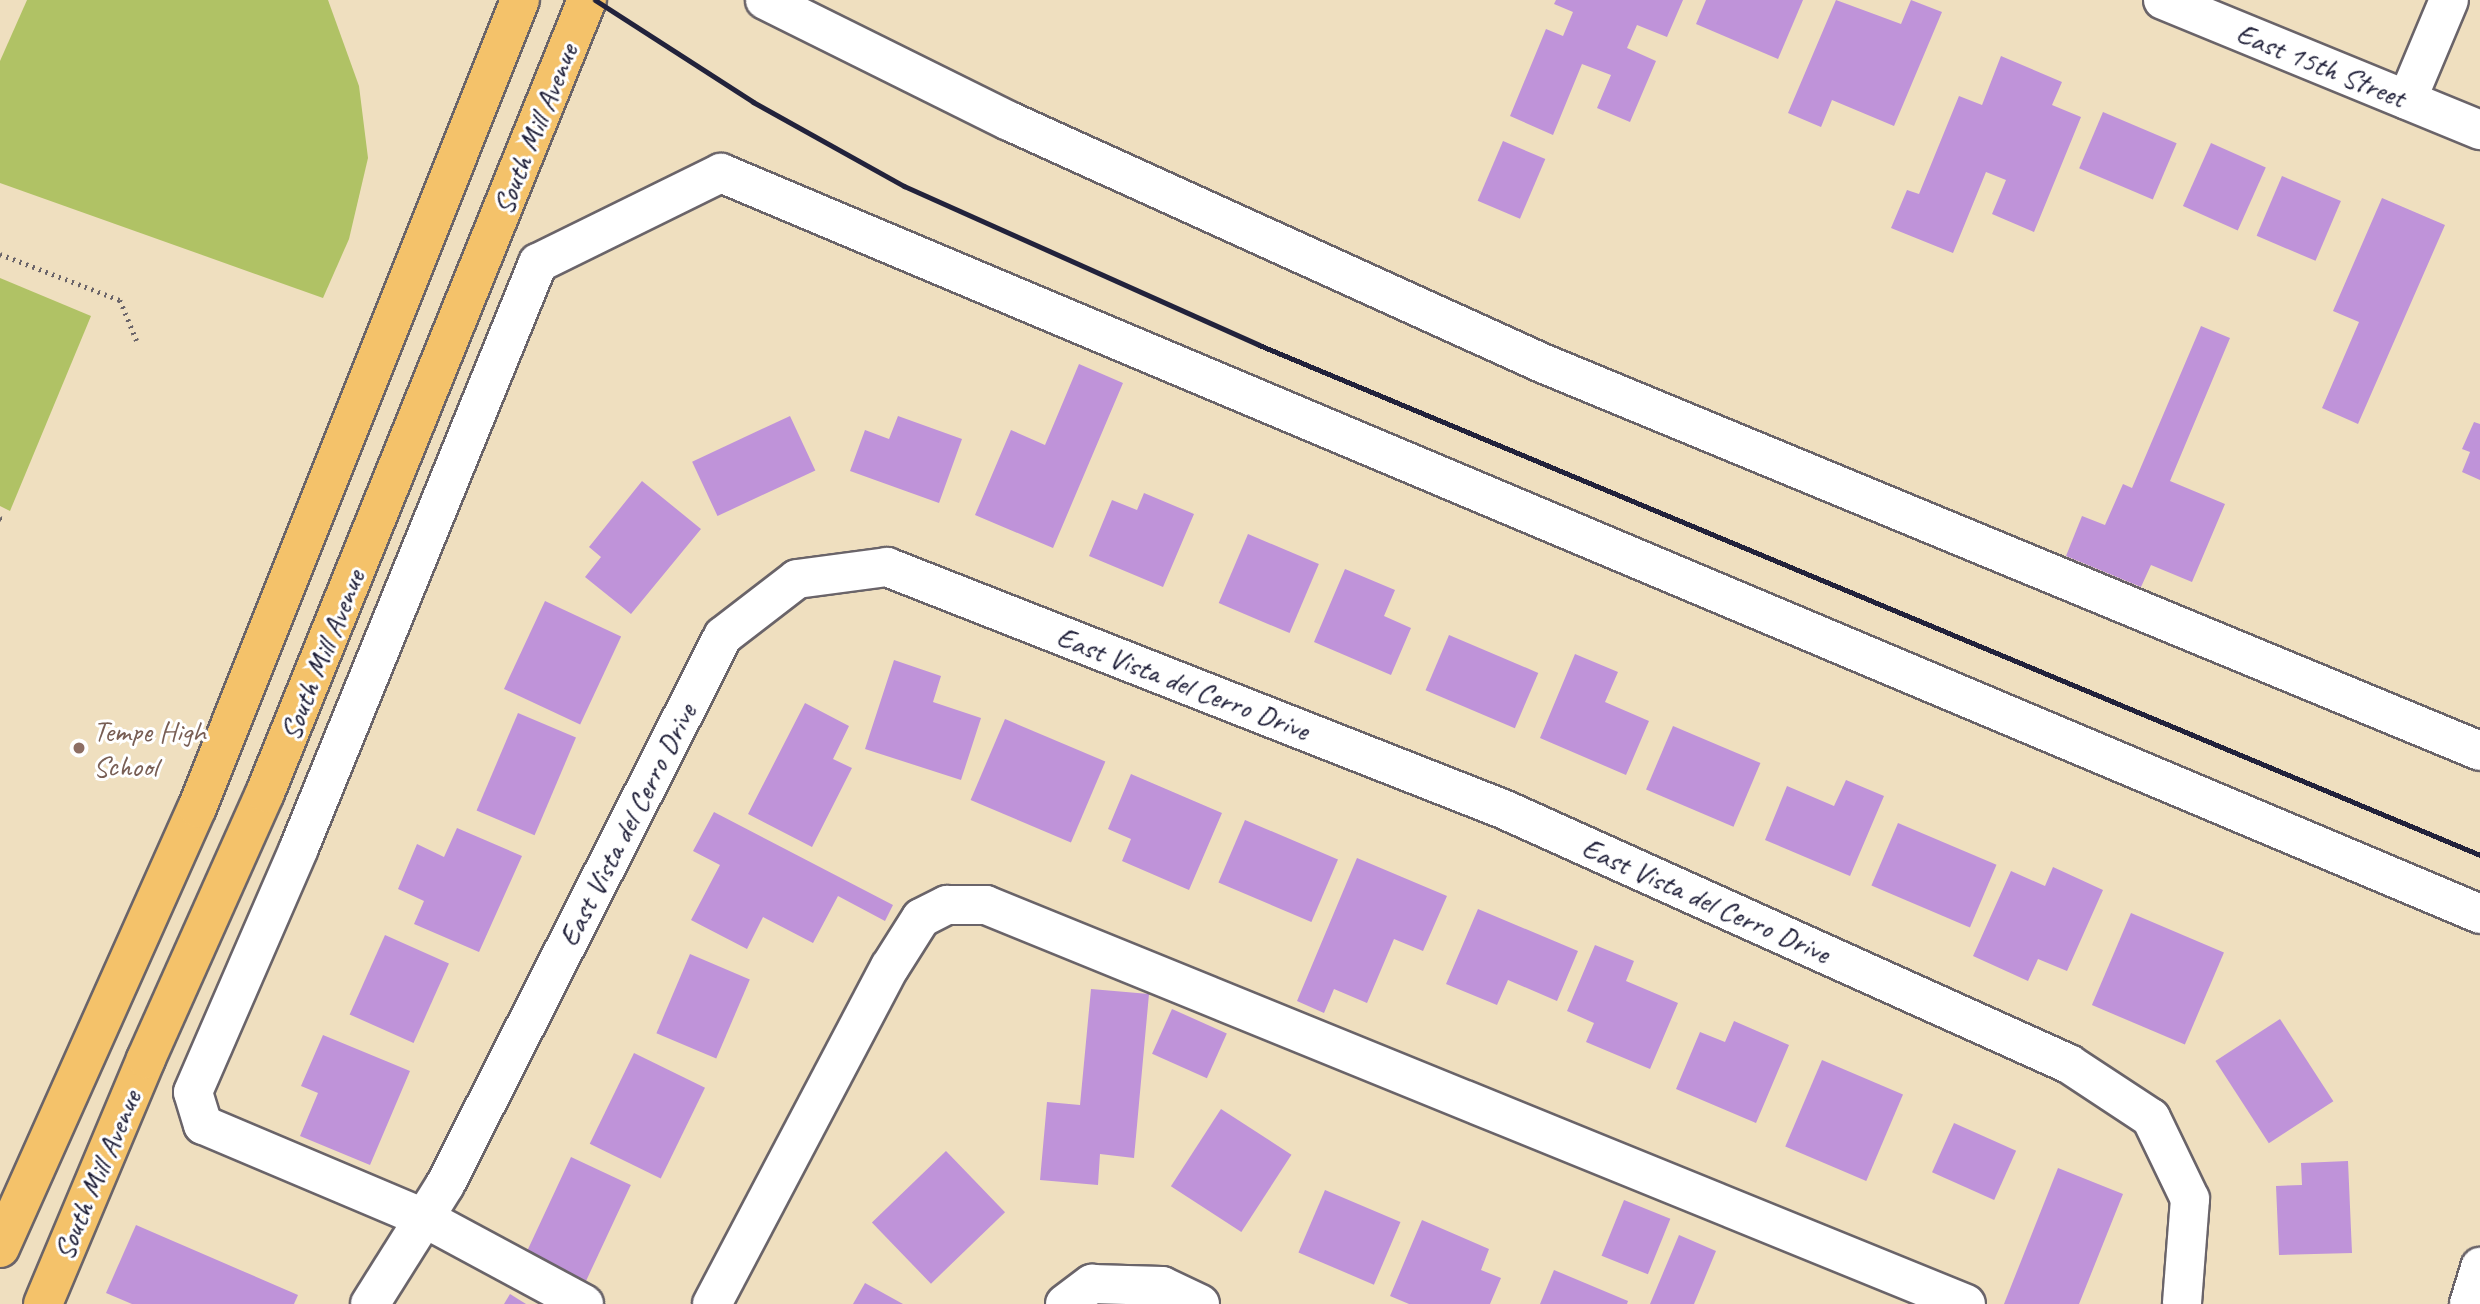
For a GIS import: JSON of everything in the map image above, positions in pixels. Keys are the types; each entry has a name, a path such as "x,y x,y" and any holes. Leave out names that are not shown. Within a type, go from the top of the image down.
{"main road":[{"name":"South Mill Avenue","path":"0,1248 197,807 520,0"},
{"name":"South Mill Avenue","path":"43,1304 145,1059 271,780 587,0"}],"street":[{"path":"765,0 1009,121 1542,363 2480,751"},
{"name":"East 15th Street","path":"2163,0 2480,130"},
{"path":"2407,100 2449,0"},
{"path":"584,1304 426,1219 203,1125 193,1092 299,848 538,263 721,173 2480,914"},
{"name":"East Vista del Cerro Drive","path":"370,1304 426,1219 723,636 797,579 887,567 1503,809 2069,1064 2151,1118 2190,1199 2182,1304"},
{"path":"712,1304 890,967 921,918 947,905 986,905 1966,1304"},
{"path":"2469,1304 2480,1267"},
{"path":"1065,1304 1093,1284 1162,1286 1200,1304"}],"path":[{"path":"0,254 120,300 137,341"}],"green space":[{"path":"27,0 328,0 359,86 368,158 349,239 323,298 0,183 0,61"},
{"path":"0,278 91,316 10,511 0,506"}],"building":[{"path":"1556,0 1683,0 1667,37 1637,25 1627,48 1656,61 1630,122 1597,108 1611,75 1582,64 1553,135 1510,116 1546,29 1563,36 1573,12 1554,4"},
{"path":"1706,0 1803,0 1778,59 1696,24"},
{"path":"1836,0 1901,24 1911,0 1942,12 1894,126 1832,100 1821,127 1788,113"},
{"path":"2001,56 2062,82 2052,105 2081,117 2034,232 1992,214 2006,180 1986,172 1953,253 1891,228 1907,190 1919,194 1959,96 1982,105"},
{"path":"2103,112 2177,143 2153,199 2079,168"},
{"path":"1503,141 1545,159 1520,219 1478,201"},
{"path":"2211,143 2266,167 2238,230 2183,206"},
{"path":"2282,176 2341,201 2316,261 2257,236"},
{"path":"2382,198 2445,225 2358,424 2322,408 2359,322 2333,311"},
{"path":"2201,326 2230,338 2170,481 2225,504 2192,582 2151,565 2141,587 2066,556 2082,516 2105,525 2123,484 2132,488"},
{"path":"1079,364 1123,383 1053,548 975,515 1011,430 1045,445"},
{"path":"790,416 815,470 717,516 692,462"},
{"path":"898,416 962,439 939,503 850,471 865,430 889,439"},
{"path":"2474,422 2480,424 2480,480 2462,472 2470,452 2462,449"},
{"path":"642,481 701,529 631,614 585,577 601,557 589,547"},
{"path":"1144,493 1194,514 1163,587 1089,556 1112,500 1137,510"},
{"path":"1248,534 1319,564 1290,633 1219,603"},
{"path":"1345,569 1395,590 1384,616 1411,628 1391,675 1314,642"},
{"path":"545,601 621,636 580,724 504,689"},
{"path":"1449,635 1538,673 1515,728 1426,690"},
{"path":"1575,654 1618,672 1605,702 1649,721 1626,775 1540,738"},
{"path":"894,660 941,676 933,702 981,718 961,780 865,749"},
{"path":"805,703 849,726 833,759 852,768 812,847 748,814"},
{"path":"518,713 576,738 535,835 477,811"},
{"path":"1005,719 1105,762 1071,843 971,800"},
{"path":"1673,726 1760,763 1733,827 1646,790"},
{"path":"1131,774 1222,813 1189,890 1122,861 1131,839 1108,829"},
{"path":"1846,780 1884,796 1850,876 1765,840 1787,786 1834,806"},
{"path":"714,812 893,905 885,921 838,896 813,943 763,917 747,949 691,920 720,865 693,851"},
{"path":"1245,820 1338,859 1311,922 1218,883"},
{"path":"1898,823 1996,865 1970,927 1871,886"},
{"path":"457,828 522,856 479,952 414,924 424,901 398,889 417,844 444,857"},
{"path":"1357,858 1447,896 1423,951 1394,939 1367,1003 1334,989 1324,1013 1297,1001"},
{"path":"2053,867 2103,890 2067,971 2038,959 2028,981 1973,956 2011,871 2045,886"},
{"path":"1478,909 1578,951 1557,1001 1508,980 1497,1005 1446,984"},
{"path":"2131,913 2224,952 2185,1045 2092,1005"},
{"path":"385,935 449,963 414,1043 350,1014"},
{"path":"1595,945 1634,961 1626,981 1678,1003 1650,1069 1586,1042 1594,1023 1567,1011"},
{"path":"690,954 750,979 716,1059 656,1033"},
{"path":"1091,989 1149,994 1134,1158 1100,1154 1098,1185 1040,1180 1047,1102 1080,1105"},
{"path":"1172,1009 1227,1033 1207,1078 1152,1054"},
{"path":"2280,1019 2333,1101 2269,1143 2215,1061"},
{"path":"1734,1021 1789,1045 1756,1123 1676,1089 1700,1032 1725,1042"},
{"path":"323,1035 410,1071 370,1165 300,1136 318,1093 301,1086"},
{"path":"634,1053 705,1088 661,1178 590,1144"},
{"path":"1822,1060 1903,1094 1866,1181 1785,1147"},
{"path":"1221,1109 1291,1155 1241,1232 1171,1186"},
{"path":"1954,1123 2016,1151 1994,1200 1932,1172"},
{"path":"946,1151 1005,1212 931,1284 872,1223"},
{"path":"571,1157 631,1185 586,1281 526,1253"},
{"path":"2348,1161 2352,1253 2279,1255 2276,1186 2302,1185 2301,1163"},
{"path":"2058,1168 2123,1194 2079,1304 2004,1304"},
{"path":"1325,1190 1400,1222 1374,1285 1298,1253"},
{"path":"1624,1200 1670,1219 1648,1274 1602,1256"},
{"path":"1422,1220 1489,1249 1481,1270 1501,1278 1490,1304 1409,1304 1390,1296"},
{"path":"136,1225 298,1295 294,1304 132,1304 106,1293"},
{"path":"1679,1235 1716,1251 1694,1304 1650,1304"},
{"path":"1554,1270 1628,1301 1627,1304 1540,1304"},
{"path":"865,1283 903,1304 853,1304"},
{"path":"510,1294 526,1304 504,1304"}],"railway":[{"path":"595,0 753,102 904,186 1259,345 2480,855"}],"place":[{"name":"Tempe High School","path":"79,748"}]}
